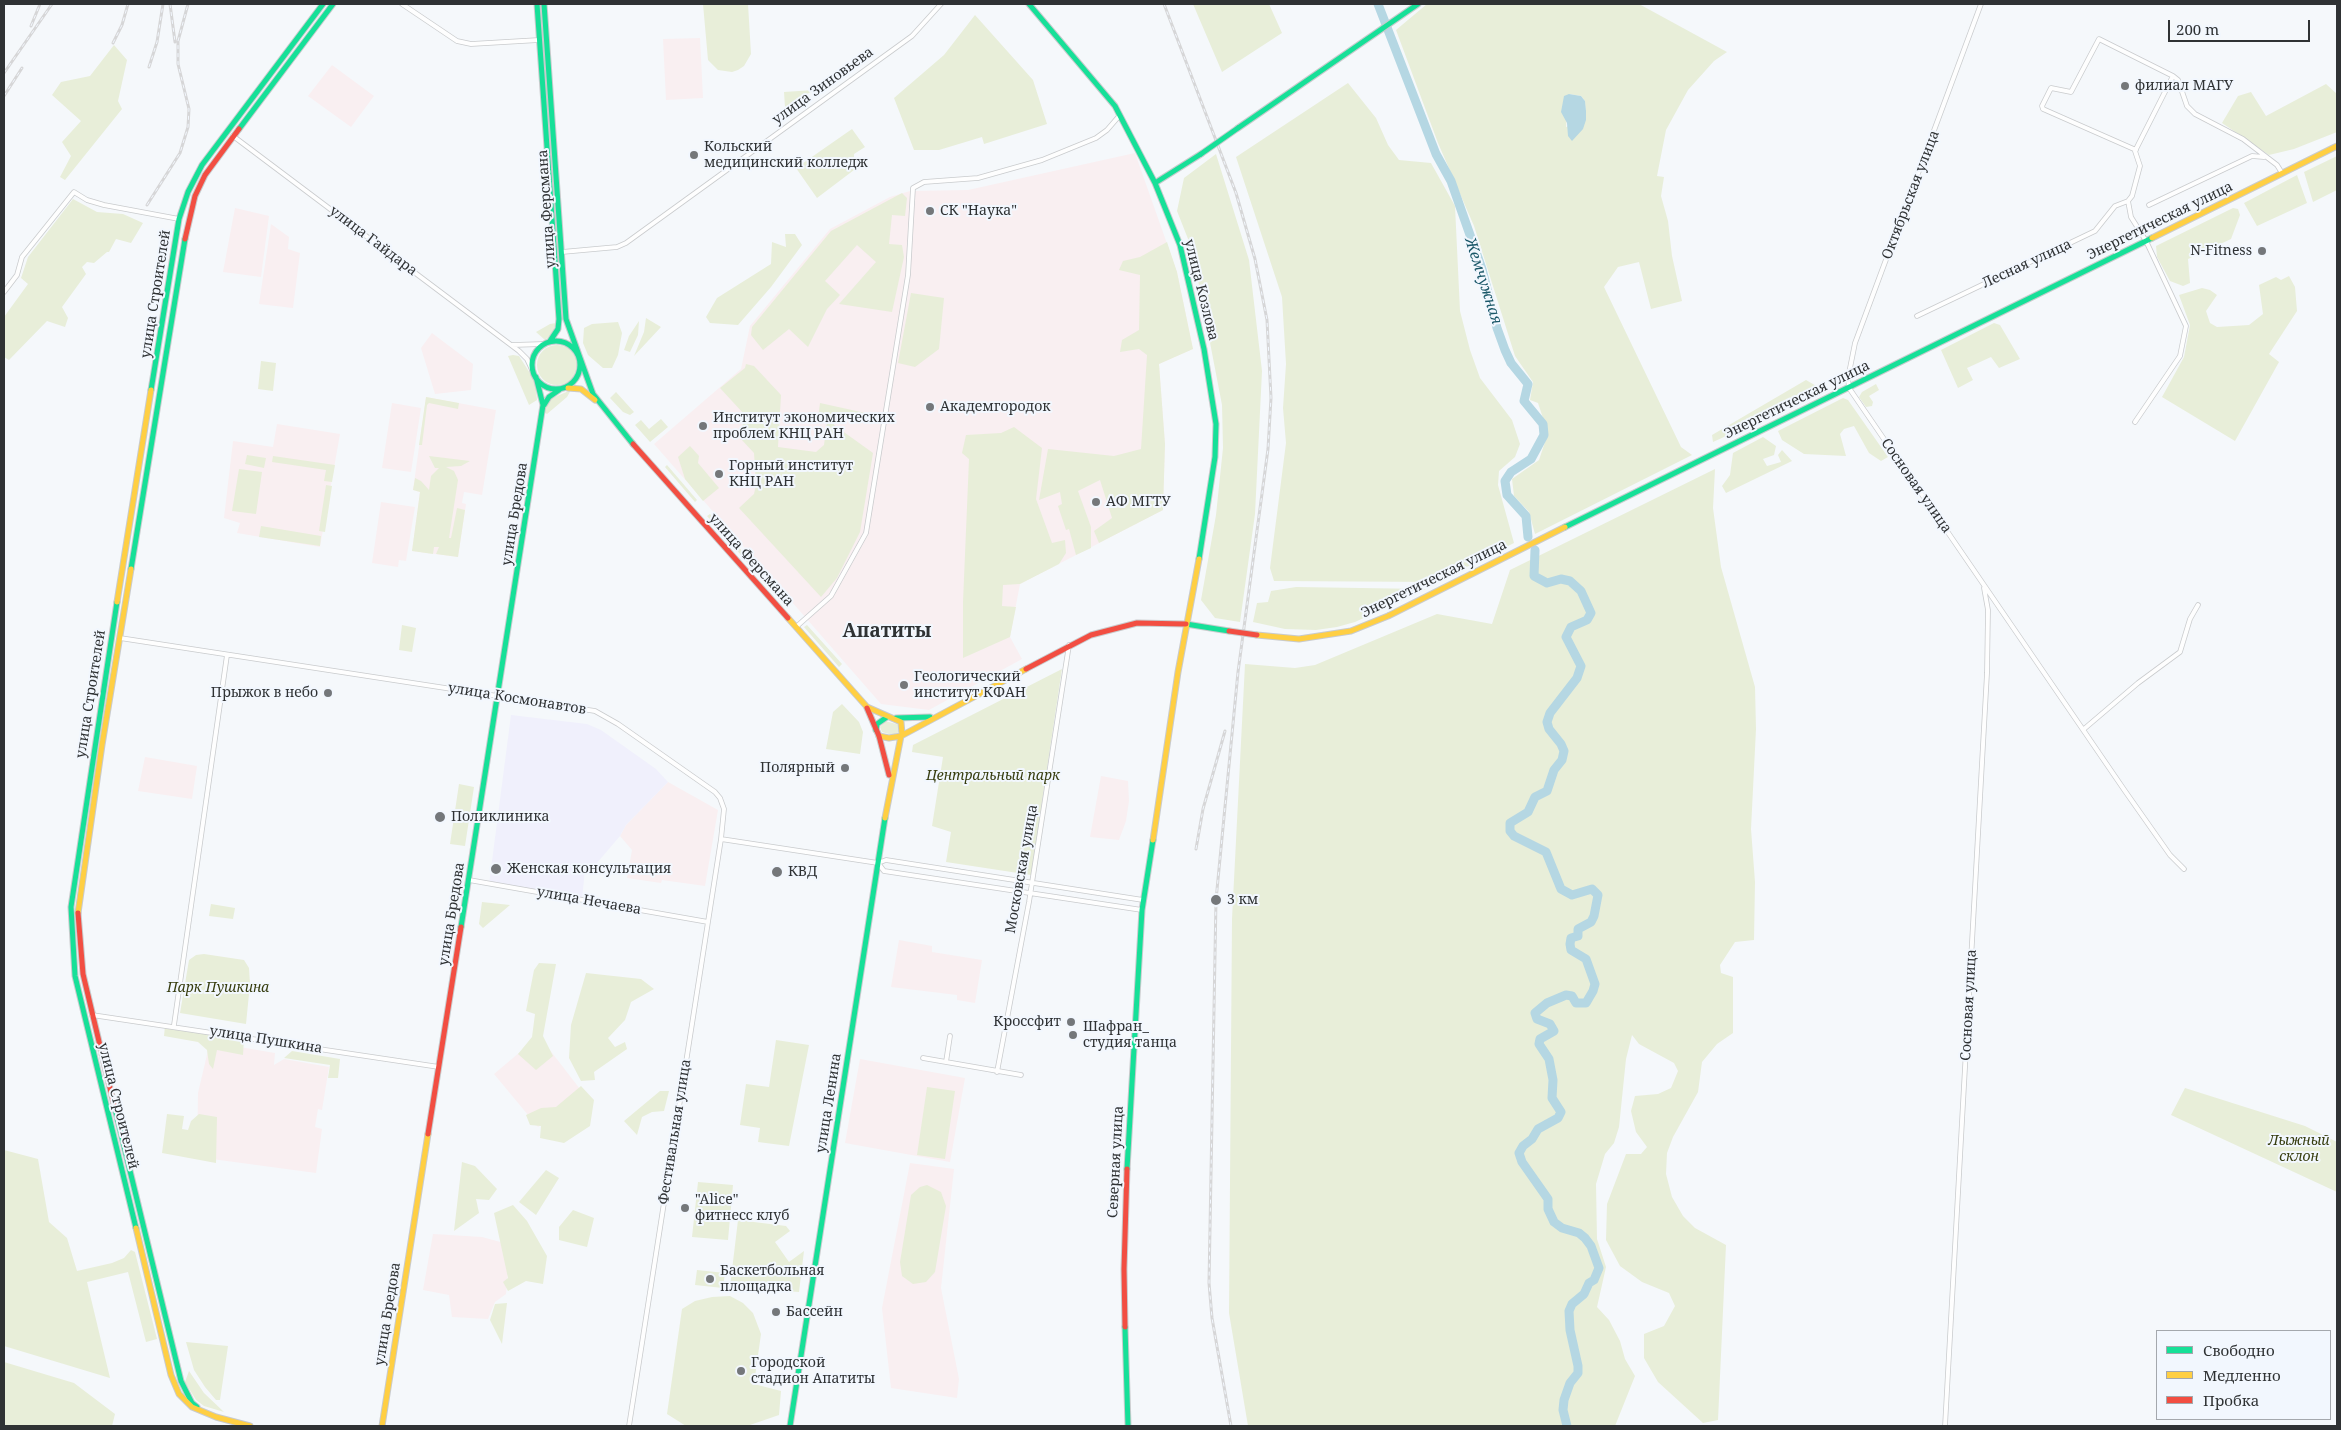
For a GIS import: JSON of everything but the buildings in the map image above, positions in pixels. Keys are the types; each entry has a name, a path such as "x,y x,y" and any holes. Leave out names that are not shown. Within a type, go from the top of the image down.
{"main road":[{"name":"улица Строителей","path":"202,1411 192,1403 180,1381 84,1016 73,961 70,918 111,637 179,219 194,178 323,4"},
{"name":"улица Строителей","path":"250,1426 192,1407 179,1394 171,1375 92,1015 81,959 78,908 102,745 188,218 195,196 205,175 333,4"},
{"name":"улица Ферсмана","path":"537,4 559,319 558,329 550,341"},
{"name":"улица Ферсмана","path":"544,4 566,319 588,384 600,406"},
{"name":"улица Козлова","path":"1029,4 1094,78 1120,114 1155,184 1180,245 1188,275 1206,358 1216,424 1215,457 1205,526 1186,624"},
{"path":"1155,184 1418,4"},
{"path":"281,60 287,64"},
{"path":"227,131 233,136"},
{"name":"Энергетическая улица","path":"1186,624 1257,635 1300,639 1351,631 1388,616 1643,487 1850,388 2337,146"},
{"path":"552,222 559,222"},
{"name":"улица Зиновьева","path":"554,252 562,252"},
{"path":"165,306 173,308"},
{"path":"550,341 562,342 571,346 579,358 580,374 562,389 549,396 543,405 535,376 533,357 544,344 550,341"},
{"path":"535,376 546,388 562,389"},
{"name":"улица Ферсмана","path":"562,389 581,389 600,406 867,707 878,733"},
{"name":"улица Бредова","path":"382,1426 543,405"},
{"path":"145,434 153,436"},
{"path":"933,716 895,718 887,716 877,724 878,733 889,738 902,735 933,716 1091,635 1126,624 1155,622 1186,624 1143,900"},
{"path":"111,637 120,638"},
{"name":"улица Ферсмана","path":"867,707 887,716"},
{"path":"895,718 901,722 902,735"},
{"name":"улица Ленина","path":"878,733 888,766 890,783"},
{"name":"улица Ленина","path":"790,1426 890,783 902,735"},
{"path":"95,744 102,745"},
{"name":"Северная улица","path":"1128,1426 1124,1269 1125,1222 1143,900"},
{"path":"84,1016 92,1015"}],"street":[{"path":"402,4 457,41 471,44 539,40"},
{"name":"улица Зиновьева","path":"562,252 617,247 626,243 912,36 941,4"},
{"name":"Октябрьская улица","path":"1850,388 1848,378 1855,343 1980,4"},
{"path":"2135,422 2180,356 2186,326 2146,241 2131,217 2128,201 2135,188 2140,161 2136,150 2043,109 2042,106 2051,88 2071,92 2099,39 2173,76 2178,80 2187,106 2195,114 2241,137 2277,165 2282,173"},
{"path":"2136,150 2173,76"},
{"path":"796,627 831,596 866,533 908,275 913,188 924,182 978,178 1042,160 1096,138 1107,130 1120,114"},
{"name":"улица Гайдара","path":"233,136 512,345 527,359 535,376"},
{"path":"2149,205 2252,156 2267,157"},
{"path":"4,292 17,275 22,257 74,192 87,200 104,205 179,219"},
{"name":"Лесная улица","path":"1917,316 2094,231 2115,206 2128,201"},
{"path":"512,345 544,344"},
{"name":"Сосновая улица","path":"1850,388 2170,855 2184,869"},
{"name":"Сосновая улица","path":"1945,1426 1987,673 1988,610 1983,584"},
{"path":"2084,730 2138,683 2180,652 2190,619 2198,605"},
{"name":"улица Космонавтов","path":"120,638 595,711 606,716 720,798 724,809 721,838"},
{"name":"Московская улица","path":"997,1072 1031,893 1069,645"},
{"path":"174,1025 227,654"},
{"path":"721,838 878,863 886,860 1143,900"},
{"name":"Фестивальная улица","path":"629,1426 721,838"},
{"path":"878,863 884,871 1142,910"},
{"name":"улица Нечаева","path":"469,880 708,922"},
{"name":"улица Пушкина","path":"92,1015 174,1025 439,1067"},
{"path":"946,1062 950,1036"},
{"path":"924,1058 1021,1076"}],"shaded area":[{"path":"700,38 703,98 666,100 663,39"},
{"path":"332,65 374,96 351,127 308,96"},
{"name":"Академгородок","path":"1135,153 1177,272 1193,349 1159,364 1165,444 1163,510 1020,584 1010,637 1022,659 929,710 881,704 654,444 741,369 750,326 830,229 890,197 910,191 968,190"},
{"path":"235,208 269,216 261,277 223,272"},
{"path":"271,224 289,237 288,249 300,253 293,308 259,304"},
{"path":"432,333 473,364 471,390 435,394 421,348"},
{"path":"426,397 496,410 482,495 464,492 462,503 466,504 458,557 412,551 420,492 413,490"},
{"path":"392,403 421,408 411,472 382,468"},
{"path":"277,424 340,434 320,547 237,533 240,523 224,518 233,441 273,447"},
{"path":"381,502 415,507 406,561 399,560 398,567 372,563"},
{"path":"511,715 587,724 601,730 656,769 668,782 626,825 620,836 591,870 585,869 582,900 489,884"},
{"path":"145,757 197,766 192,799 138,791"},
{"path":"1101,776 1128,781 1129,801 1126,821 1119,840 1090,837"},
{"path":"668,782 718,810 705,886 662,880 661,883 627,878 632,850 620,836 626,825"},
{"path":"899,940 932,946 932,952 982,960 975,1003 957,1000 957,995 891,987"},
{"path":"539,1036 580,1089 538,1127 494,1074"},
{"path":"210,1042 275,1053 274,1065 284,1059 329,1067 322,1110 318,1109 315,1127 322,1129 316,1173 197,1157 198,1093"},
{"path":"860,1059 965,1078 950,1162 845,1143"},
{"path":"910,1163 954,1169 941,1288 959,1379 957,1398 891,1388 882,1308"},
{"path":"433,1234 482,1237 504,1243 509,1262 506,1294 495,1302 488,1319 452,1317 449,1295 423,1290"}],"green space":[{"path":"703,4 748,4 751,54 744,66 738,70 732,72 718,70 708,60"},
{"path":"1193,4 1269,4 1282,33 1222,72"},
{"path":"1427,4 1639,4 1727,52 1714,61 1688,90 1666,130 1657,176 1664,177 1661,196 1668,221 1672,256 1682,301 1651,309 1639,262 1618,267 1604,287 1681,447 1692,455 1535,534 1529,512 1514,496 1512,479 1539,460 1548,433 1538,403 1530,400 1533,382 1515,356 1474,226 1438,143 1396,30","holes":["1569,94 1581,96 1585,101 1586,120 1566,127"]},
{"path":"975,15 1033,80 1047,124 984,144 982,137 939,150 914,150 894,98 944,55"},
{"path":"114,45 127,60 118,101 122,109 65,180 60,177 71,156 62,142 81,121 52,95 61,82 90,76"},
{"path":"1348,83 1376,118 1388,145 1399,160 1431,163 1455,206 1460,311 1470,350 1480,378 1512,420 1520,444 1515,457 1499,471 1498,485 1514,543 1437,582 1274,581 1270,568 1286,443 1283,408 1286,364 1282,297 1236,157"},
{"path":"2326,84 2337,94 2337,132 2294,149 2269,155 2222,123 2238,96 2251,92 2266,116"},
{"path":"814,90 785,107 784,92"},
{"path":"852,129 865,147 854,154 854,170 817,198 796,168"},
{"path":"1216,154 1249,260 1262,371 1255,514 1240,622 1215,618 1201,600 1216,515 1223,448 1222,405 1192,249 1177,211 1184,178"},
{"path":"2337,156 2337,190 2313,202 2304,172"},
{"path":"2297,175 2307,203 2257,226 2244,203"},
{"path":"902,193 907,198 905,216 892,215 889,244 902,245 904,257 892,312 839,304 876,262 857,245 825,281 840,295 827,309 808,347 789,329 763,350 751,335 752,327 831,231"},
{"path":"73,199 97,212 123,214 143,223 131,243 116,239 109,252 94,263 87,262 82,267 86,274 62,307 68,318 65,327 47,321 9,360 4,357 4,317 28,284 21,278 28,257"},
{"path":"2233,208 2238,209 2240,215 2231,239 2188,259 2190,283 2183,286 2170,281 2157,257 2156,246"},
{"path":"785,234 795,234 802,245 771,287 738,325 710,323 706,317 717,298 771,264 772,242 786,247"},
{"path":"1167,242 1177,272 1193,349 1159,364 1165,444 1163,510 1099,543 1094,531 1112,518 1100,480 1078,491 1091,527 1091,548 1076,555 1069,529 1066,530 1058,506 1062,504 1060,492 1039,500 1048,449 1114,456 1141,449 1147,355 1139,349 1120,352 1122,340 1139,330 1140,275 1119,270 1123,261 1140,257"},
{"path":"2289,276 2295,287 2297,311 2269,354 2279,362 2235,441 2162,397 2184,357 2190,325 2179,295 2202,288 2210,290 2217,295 2206,311 2210,323 2217,327 2249,325 2263,314 2259,285 2276,277 2281,280"},
{"path":"911,293 944,298 939,349 915,367 898,363"},
{"path":"646,318 661,327 634,356 644,332"},
{"path":"639,321 638,335 630,352 624,350 629,336"},
{"path":"618,322 622,333 618,355 612,368 603,368 588,355 583,343 584,328 592,324"},
{"path":"556,323 553,333 545,340 536,332 550,324"},
{"path":"1994,323 2000,325 2020,359 1999,368 1991,357 1967,368 1973,380 1958,388 1941,350"},
{"path":"561,345 568,348 574,354 577,365 576,373 568,382 561,385 553,385 546,382 538,373 537,361 540,354 549,346"},
{"path":"508,356 519,356 535,381 537,400 529,405"},
{"path":"261,361 276,363 273,391 258,389"},
{"path":"746,364 754,366 781,395 778,447 816,452 824,445 827,422 818,419 820,403 870,414 869,418 835,412 834,425 873,453 860,532 837,578 821,597 739,508 754,494 756,485 754,453 741,439 744,414 720,388 745,368"},
{"path":"1806,380 1825,391 1713,442 1712,435"},
{"path":"1876,384 1879,390 1869,396 1873,402 1872,406 1866,407 1859,397 1862,392"},
{"path":"571,390 567,397 547,414 544,412 550,399"},
{"path":"616,392 634,412 630,415 623,412 610,398"},
{"path":"426,397 459,403 458,409 429,403 427,405 422,445 419,445"},
{"path":"1843,398 1848,400 1888,457 1881,461 1869,453 1854,426 1844,429 1840,434 1846,456 1804,454 1782,440 1778,431"},
{"path":"661,419 668,427 650,442 635,425 641,420 649,429"},
{"path":"1014,427 1042,448 1036,499 1052,543 1065,540 1066,553 1059,564 1020,584 1003,585 1002,606 1016,607 1010,637 963,658 963,602 969,459 962,453 966,435 1001,433"},
{"path":"1763,437 1776,446 1774,455 1763,459 1767,466 1781,462 1778,455 1782,450 1792,461 1726,493 1722,486 1730,475 1733,453"},
{"path":"690,446 699,456 698,463 719,488 703,501 685,479 678,457"},
{"path":"247,455 266,458 264,468 245,464"},
{"path":"273,456 335,465 332,482 324,481 326,470 272,462"},
{"path":"429,456 470,461 461,466 446,467 454,471 458,480 449,538 451,538 457,508 465,510 458,557 436,554 439,547 434,547 433,554 412,551 420,492 413,490 415,478 421,481 429,490 431,476 439,468 435,468"},
{"path":"667,465 697,500 695,502 665,467"},
{"path":"239,469 262,472 256,514 232,511"},
{"path":"1715,469 1713,508 1721,567 1755,687 1756,729 1751,829 1755,882 1754,940 1735,942 1720,965 1721,973 1733,977 1733,1033 1717,1044 1702,1062 1698,1092 1673,1137 1667,1153 1666,1174 1672,1197 1683,1216 1695,1228 1726,1245 1718,1420 1703,1423 1658,1382 1644,1358 1644,1334 1664,1326 1675,1306 1669,1293 1642,1282 1620,1266 1606,1240 1607,1204 1626,1154 1641,1154 1647,1147 1636,1132 1631,1111 1635,1096 1658,1094 1671,1088 1678,1071 1674,1063 1639,1044 1632,1035 1626,1059 1619,1127 1614,1143 1605,1154 1596,1184 1597,1239 1606,1267 1597,1307 1609,1320 1620,1341 1625,1359 1635,1376 1615,1426 1248,1426 1229,1313 1232,919 1245,664 1295,668 1315,665 1437,614 1492,624 1510,570"},
{"path":"326,485 332,486 325,532 319,531"},
{"path":"710,514 764,576 761,578 707,516"},
{"path":"261,526 321,536 320,546 259,537"},
{"path":"1296,587 1426,589 1355,622 1337,627 1316,630 1285,629 1253,622 1257,603 1268,602 1271,591"},
{"path":"402,625 416,628 412,652 399,650"},
{"path":"807,625 842,664 839,667 804,627"},
{"name":"Центральный парк","path":"1062,669 1031,875 946,862 951,832 932,826 943,757 912,752 913,745"},
{"path":"842,704 859,722 863,732 860,754 826,749 833,712"},
{"path":"885,721 900,725 900,732 892,735 882,732 880,727"},
{"path":"459,784 474,787 465,846 450,844"},
{"path":"482,902 510,905 483,928 479,924"},
{"path":"211,904 235,908 233,919 209,916"},
{"name":"Парк Пушкина","path":"204,954 244,960 249,968 250,984 246,1024 180,1013 189,960 196,955"},
{"path":"539,963 556,964 543,1036 553,1056 536,1070 518,1054 532,1037 535,1014 526,1011 534,970"},
{"path":"586,973 641,979 654,989 631,1002 625,1020 608,1038 615,1047 625,1042 627,1049 594,1072 595,1080 581,1081 569,1058 571,1025"},
{"path":"165,1026 244,1039 243,1055 217,1050 213,1069 209,1064 207,1050 198,1042 164,1036"},
{"path":"776,1040 809,1045 789,1146 758,1142 760,1128 740,1125 746,1084 769,1087"},
{"path":"292,1051 340,1059 338,1078 328,1078 330,1065 284,1058"},
{"path":"581,1086 594,1100 590,1126 564,1143 540,1138 541,1126 530,1125 526,1115 541,1108 556,1107"},
{"path":"927,1087 955,1091 945,1159 917,1155"},
{"name":"Лыжный склон","path":"2185,1088 2305,1126 2337,1142 2337,1192 2171,1115"},
{"path":"660,1091 669,1091 664,1111 652,1112 642,1117 637,1135 624,1121"},
{"path":"167,1114 184,1116 182,1129 188,1130 191,1121 199,1114 217,1117 216,1163 162,1153"},
{"path":"4,1150 38,1159 49,1222 67,1238 77,1271 112,1263 124,1258 131,1250 135,1252 157,1339 146,1342 128,1272 87,1282 110,1378 4,1346"},
{"path":"462,1162 475,1166 497,1189 489,1200 476,1199 479,1213 454,1231"},
{"path":"546,1170 559,1178 536,1215 519,1202"},
{"path":"698,1182 733,1185 728,1240 692,1237"},
{"path":"927,1185 941,1192 946,1206 935,1272 926,1282 913,1284 902,1276 900,1262 911,1195 920,1187"},
{"path":"513,1205 527,1221 547,1256 543,1284 526,1281 508,1291 503,1282 508,1278 494,1213"},
{"path":"573,1210 594,1218 587,1247 559,1240 559,1227"},
{"path":"738,1220 786,1226 790,1231 775,1242 789,1262 804,1251 799,1292 730,1287"},
{"name":"Баскетбольная площадка","path":"697,1270 725,1273 723,1288 695,1285"},
{"path":"730,1296 743,1303 753,1313 761,1334 754,1384 781,1391 779,1415 747,1426 686,1426 667,1414 682,1309 695,1301 712,1297"},
{"path":"507,1303 502,1344 490,1320 495,1304"},
{"path":"186,1342 228,1346 220,1400 216,1400 194,1370"},
{"path":"4,1362 74,1383 115,1414 112,1426 4,1426"},
{"path":"189,1371 204,1393 224,1412 204,1406 196,1400 185,1382"}],"water":[{"path":"1569,94 1581,96 1585,101 1586,111 1583,129 1572,141 1568,136 1567,123 1561,112 1564,96"}],"waterway":[{"name":"Жемчужная","path":"1378,4 1436,154 1451,181 1482,269 1497,328 1505,350 1511,363 1528,384 1524,401 1543,424 1544,435 1531,459 1511,472 1505,481 1507,495 1526,516 1528,537"},
{"name":"Жемчужная","path":"1535,550 1534,576 1547,583 1561,579 1570,581 1581,591 1591,613 1587,620 1571,627 1566,637 1581,666 1577,678 1550,713 1547,722 1549,729 1564,751 1562,760 1554,770 1547,791 1535,797 1528,812 1510,823 1510,831 1514,836 1546,852 1561,889 1572,895 1592,889 1598,895 1591,922 1578,929 1578,936 1571,938 1570,944 1571,950 1586,959 1595,984 1593,991 1586,1003 1576,1003 1572,996 1566,995 1547,1003 1535,1013 1537,1019 1550,1024 1554,1031 1540,1039 1539,1044 1549,1059 1553,1080 1552,1098 1561,1112 1558,1118 1538,1129 1532,1139 1523,1146 1519,1153 1522,1162 1548,1199 1548,1209 1554,1222 1562,1228 1579,1233 1585,1238 1591,1246 1599,1268 1594,1280 1589,1283 1584,1294 1572,1304 1569,1311 1570,1330 1578,1373 1570,1383 1564,1400 1563,1410 1567,1426"}],"railway":[{"path":"31,26 40,4"},
{"path":"4,73 52,4"},
{"path":"113,43 122,25 128,4"},
{"path":"149,67 157,42 163,4"},
{"path":"170,4 175,42"},
{"path":"147,205 180,153 188,127 189,109 178,64 178,41 188,4"},
{"path":"1164,4 1236,193 1255,259 1267,320 1271,398 1268,449 1238,672 1216,900 1209,1283 1212,1318 1231,1426"},
{"path":"4,96 22,68"},
{"path":"1196,849 1203,809 1225,731"}],"traffic: fast":[{"path":"151,390 179,219 188,192 202,165 323,4"},
{"path":"239,129 333,4"},
{"path":"537,4 559,319 558,329 550,341"},
{"path":"544,4 566,319 593,394 633,444"},
{"path":"1029,4 1115,106 1155,183 1180,245 1204,349 1216,424 1215,457 1199,559"},
{"path":"1238,128 1418,4"},
{"path":"1201,154 1238,128"},
{"path":"1155,183 1201,154"},
{"path":"1565,527 2152,238"},
{"path":"131,569 185,239"},
{"path":"551,341 561,341 573,348 580,360 580,365 580,370 573,382 561,389 551,389 543,385 536,378 532,370 532,360 536,352 543,345 551,341"},
{"path":"461,927 543,405 536,377"},
{"path":"544,405 549,397 559,390"},
{"path":"117,602 71,907 75,976 136,1228"},
{"path":"1186,624 1229,631"},
{"path":"876,730 877,724 887,717"},
{"path":"896,718 930,717"},
{"path":"790,1426 885,818"},
{"path":"1127,1169 1142,910 1153,840"},
{"path":"115,1109 181,1381 192,1403 197,1407"},
{"path":"1125,1327 1128,1426"}],"traffic: slow":[{"path":"2152,238 2337,146"},
{"path":"568,388 581,389 595,400"},
{"path":"117,602 151,390"},
{"path":"1257,635 1299,639 1351,631 1388,616 1565,527"},
{"path":"1153,840 1178,672 1199,559"},
{"path":"78,913 102,745 131,569"},
{"path":"788,618 867,707 901,722 902,734"},
{"path":"879,736 889,738 901,736 1026,669"},
{"path":"885,818 901,736"},
{"path":"382,1426 428,1134"},
{"path":"136,1228 171,1375 179,1394 192,1407 216,1417 250,1426"}],"traffic: jam":[{"path":"185,239 195,196 205,175 239,129"},
{"path":"633,444 788,618"},
{"path":"1026,669 1091,635 1137,623 1186,624"},
{"path":"1229,631 1257,635"},
{"path":"867,708 879,736 889,775"},
{"path":"78,913 83,974 115,1109"},
{"path":"428,1134 461,927"},
{"path":"1125,1327 1124,1269 1127,1169"}],"place":[{"name":"филиал МАГУ","path":"2125,86"},
{"name":"Кольский медицинский колледж","path":"694,155"},
{"name":"СК \"Наука\"","path":"930,211"},
{"name":"N-Fitness","path":"2262,251"},
{"name":"Академгородок","path":"930,407"},
{"name":"Институт экономических проблем КНЦ РАН","path":"703,426"},
{"name":"Горный институт КНЦ РАН","path":"719,474"},
{"name":"АФ МГТУ","path":"1096,502"},
{"name":"Геологический институт КФАН","path":"904,685"},
{"name":"Прыжок в небо","path":"328,693"},
{"name":"Полярный","path":"845,768"},
{"name":"Поликлиника","path":"440,817"},
{"name":"Женская консультация","path":"496,869"},
{"name":"КВД","path":"777,872"},
{"name":"3 км","path":"1216,900"},
{"name":"Кроссфит","path":"1071,1022"},
{"name":"Шафран_ студия танца","path":"1073,1035"},
{"name":"\"Alice\" фитнесс клуб","path":"685,1208"},
{"name":"Баскетбольная площадка","path":"710,1279"},
{"name":"Бассейн","path":"776,1312"},
{"name":"Городской стадион Апатиты","path":"741,1371"}],"district":[{"name":"Апатиты","path":"887,632"}]}
